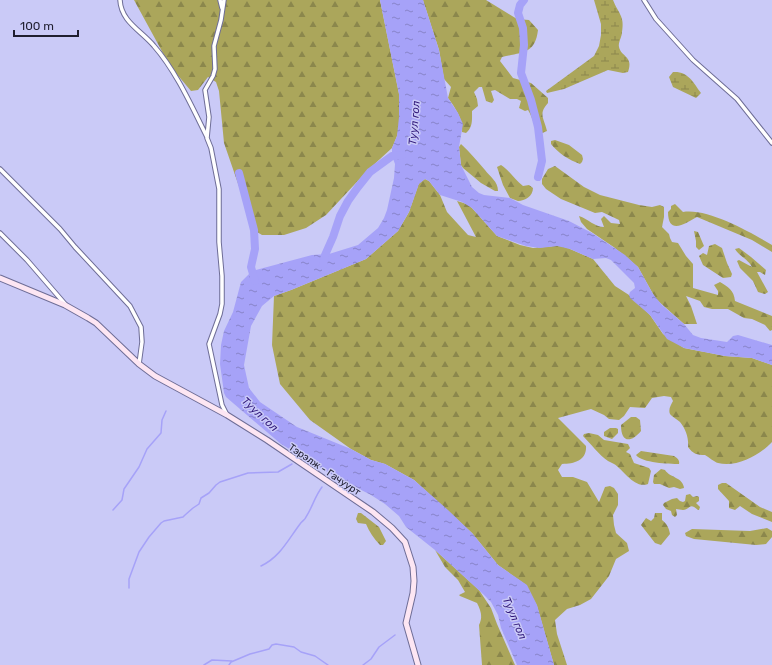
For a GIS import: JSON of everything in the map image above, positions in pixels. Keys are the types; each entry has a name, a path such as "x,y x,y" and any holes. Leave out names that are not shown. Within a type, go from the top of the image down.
{"main road":[{"name":"Тэрэлж - Гачуурт","path":"0,278 66,305 96,323 139,364 155,376 227,415 267,440 373,512 400,536 408,548 413,567 414,594 406,623 418,665"}],"street":[{"path":"120,0 120,8 131,24 154,45 164,58 207,138 212,154 219,189 219,242 222,276 222,304 209,344 222,405 227,415"},
{"path":"220,0 222,11"},
{"path":"207,138 209,116 205,90 213,76 215,69 214,46 224,0"},
{"path":"644,0 661,25 693,60 737,99 772,143"},
{"path":"0,169 60,229 130,306 141,328 142,342 139,364"},
{"path":"0,233 22,255 66,305"}],"green space":[{"path":"134,0 380,0 399,94 399,128 392,148 368,170 326,215 306,228 284,235 262,235 254,230 224,143 219,91 216,82 208,77 198,90 191,91 170,66"},
{"path":"423,0 486,0 517,19 529,20 538,30 534,44 527,51 502,57 500,61 513,78 531,83 548,98 548,103 542,113 547,131 540,134 528,110 525,111 519,108 521,101 517,99 510,99 495,90 491,91 494,100 492,103 486,101 482,87 479,87 474,92 478,106 472,111 471,126 466,133 462,132 460,118 448,98 451,87 444,79 439,50"},
{"path":"594,0 613,0 622,18 623,27 619,47 628,60 628,72 623,73 608,70 564,89 547,93 546,91 594,56 599,46 601,24"},
{"path":"673,72 683,73 690,78 701,93 696,98 673,87 669,77"},
{"path":"555,140 569,145 582,155 582,162 580,164 560,153 551,144 551,141"},
{"path":"461,144 497,184 498,191 495,191 481,183 463,168 461,165 459,147"},
{"path":"501,165 523,186 529,185 533,188 532,193 528,198 518,201 510,198 503,185 497,167"},
{"path":"555,166 584,187 600,195 639,205 652,207 660,205 664,207 662,227 669,234 672,242 678,243 693,264 693,288 718,295 718,291 714,285 720,282 732,291 735,301 772,316 772,330 770,331 765,325 752,319 744,318 728,309 712,309 704,307 700,301 686,296 697,324 684,324 657,300 638,267 615,248 587,229 581,222 579,216 601,227 604,227 601,219 604,216 611,223 620,224 619,220 602,212 595,213 561,199 546,189 542,184 542,179 548,169"},
{"path":"425,179 429,181 440,195 447,212 468,235 476,237 457,201 467,204 472,208 497,236 520,245 533,248 562,246 593,259 615,286 629,295 650,315 663,334 684,348 725,356 752,358 772,365 772,442 754,456 732,464 718,463 705,455 693,453 688,447 684,428 669,412 673,401 671,397 664,396 652,398 645,408 630,407 624,416 619,420 609,419 591,409 558,418 586,446 586,451 582,458 576,462 562,464 558,470 562,477 573,477 587,482 599,502 605,487 610,486 614,488 618,494 618,505 613,515 614,525 616,533 627,543 629,551 616,559 609,576 591,599 580,605 567,609 555,620 557,634 567,665 554,665 537,606 526,585 498,565 472,533 414,480 385,464 371,460 351,449 310,420 280,384 272,345 274,296 366,259 398,231 409,212 419,183"},
{"path":"675,204 683,212 704,214 729,222 772,245 772,252 752,240 697,217 678,226 674,226 671,224 668,212 671,209 671,206"},
{"path":"694,231 698,232 704,246 699,250 696,247"},
{"path":"715,244 722,248 732,274 731,277 723,278 703,265 699,256 703,253 707,255 709,246"},
{"path":"739,248 766,270 765,275 757,272 768,292 765,294 758,292 753,281 740,268 737,261 739,260 752,267 735,249"},
{"path":"631,417 636,417 640,420 641,431 634,438 627,439 621,431 621,425"},
{"path":"610,428 618,429 618,433 612,439 604,436 604,432"},
{"path":"589,433 598,435 604,440 628,444 630,448 626,452 630,454 634,463 649,468 651,471 648,484 638,484 598,453 583,436 584,434"},
{"path":"641,451 674,456 679,460 679,464 644,460 636,455"},
{"path":"661,469 665,470 667,473 679,480 683,484 684,488 669,488 660,484 654,484 654,475"},
{"path":"726,483 760,507 772,512 772,522 752,514 740,506 735,510 729,508 729,501 718,489 718,485"},
{"path":"690,494 693,497 699,497 699,501 696,503 700,507 699,510 693,506 683,510 676,509 677,515 675,517 672,515 671,511 666,509 663,505 672,499 677,498 683,502 685,501 686,495"},
{"path":"358,513 361,513 379,527 386,541 383,545 380,545 366,524 358,523 356,519"},
{"path":"655,513 662,513 662,520 668,526 670,534 661,545 655,543 641,525 646,518 651,521 654,518"},
{"path":"767,528 772,531 772,537 766,544 756,545 694,539 686,536 685,533 692,529 750,531"},
{"path":"435,550 479,590 491,608 515,665 482,665 479,625 481,617 480,609 477,603 459,595 465,592 458,580 445,567"}],"water":[{"name":"Туул гол","path":"380,0 423,0 439,50 448,98 463,124 459,147 461,165 472,187 484,195 510,198 523,205 569,221 592,233 625,255 638,267 653,294 662,305 684,324 693,335 701,338 727,342 733,336 738,335 772,345 772,365 752,358 725,356 684,348 667,339 650,315 630,298 630,292 635,288 634,283 611,260 606,258 593,259 570,249 557,246 540,248 526,246 497,236 472,208 462,202 440,195 429,181 425,179 419,184 409,212 398,231 366,259 274,296 262,306 251,326 244,365 249,388 260,402 297,427 351,449 371,460 385,464 414,480 448,510 472,533 498,565 527,585 537,605 554,665 517,665 501,628 498,615 491,602 435,550 406,527 399,516 371,495 334,476 281,444 226,397 224,393 220,364 221,345 224,331 233,312 241,282 252,271 312,255 329,254 358,245 378,228 384,218 394,178 395,164 392,156 392,148 397,136 399,94"}],"waterway":[{"path":"524,0 520,5 518,13 523,28 524,45 521,73 531,100 538,127 542,161 538,177"},
{"path":"323,265 325,255 340,216 358,187 370,172 392,156 402,155"},
{"path":"239,173 254,230 255,249 251,267 255,281"},
{"path":"113,510 122,500 124,489 139,467 147,449 161,433 162,420 166,411"},
{"path":"129,588 129,579 139,552 161,523 183,517 199,504 201,498 209,493 220,482 248,473 278,472 292,464"},
{"path":"261,566 273,558 283,548 306,518 317,494 322,487"},
{"path":"363,665 371,659 379,647 395,635"},
{"path":"229,665 231,662 250,654 269,649 272,645 276,644 294,647 301,652 315,656 328,665"},
{"path":"204,665 212,660 232,661"}]}
